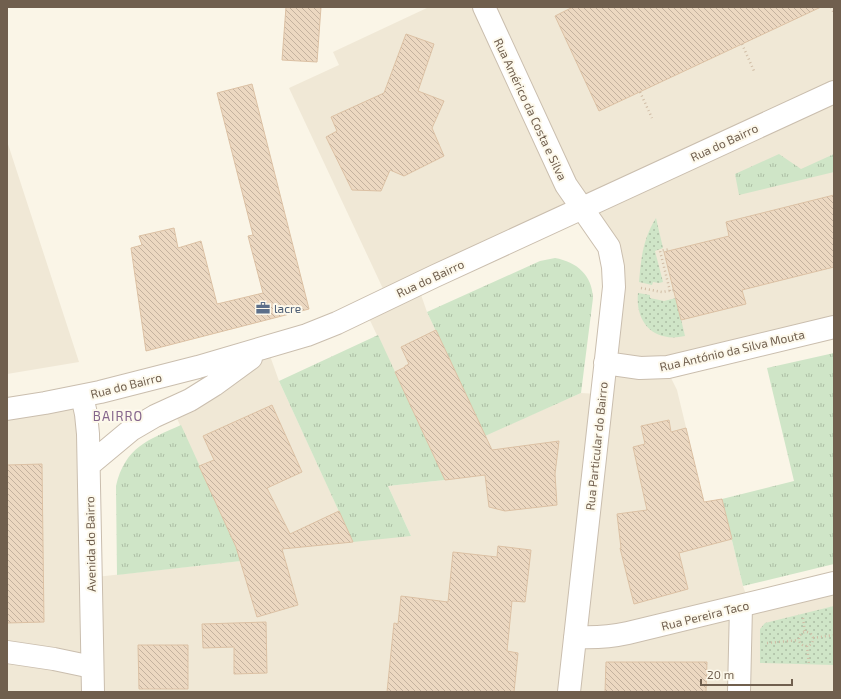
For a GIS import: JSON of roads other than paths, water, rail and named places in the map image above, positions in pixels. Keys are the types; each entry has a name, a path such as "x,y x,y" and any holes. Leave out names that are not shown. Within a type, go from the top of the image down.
{"street":[{"name":"Rua Américo da Costa e Silva","path":"484,7 566,185 582,208"},
{"name":"Rua do Bairro","path":"7,409 82,396 198,368 307,336 834,92"},
{"name":"Rua Particular do Bairro","path":"568,692 614,287 613,266 609,247 582,208"},
{"name":"Rua António da Silva Mouta","path":"605,363 640,368 668,367 834,327"},
{"path":"89,465 131,430 155,416 190,400 214,385 262,350"},
{"name":"Avenida do Bairro","path":"82,396 87,427 89,465 93,692"},
{"name":"Rua Pereira Taco","path":"575,637 612,637 834,583"},
{"path":"740,692 741,606"},
{"path":"7,652 54,658 92,667"}],"place":[{"name":"lacre","path":"263,308"}],"district":[{"name":"BAIRRO","path":"118,416"}]}
